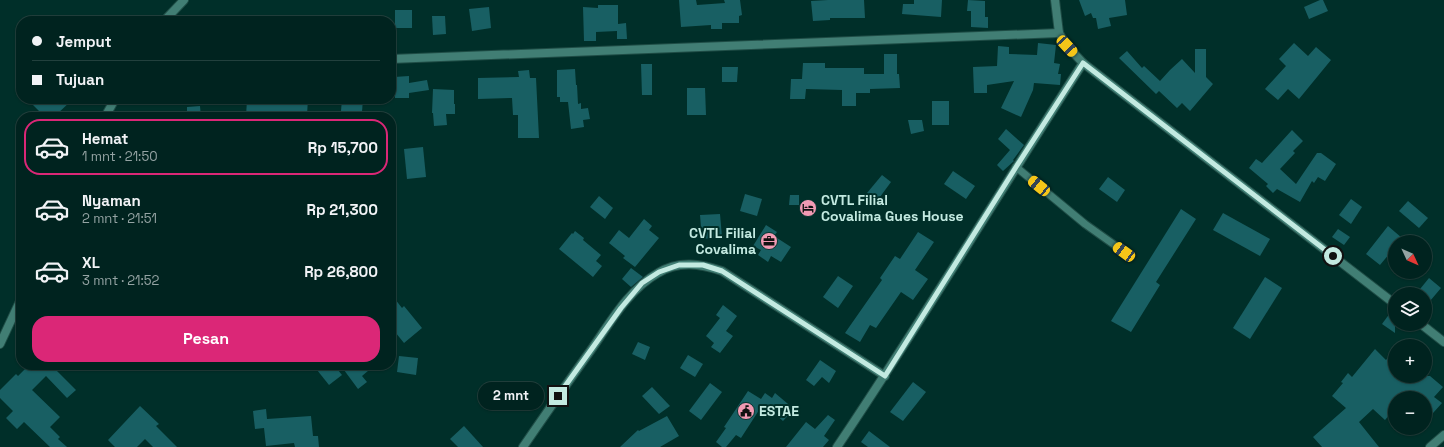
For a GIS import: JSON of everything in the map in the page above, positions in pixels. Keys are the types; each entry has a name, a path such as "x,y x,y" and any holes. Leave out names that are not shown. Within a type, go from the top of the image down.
{"street":[{"path":"169,16 184,0"},
{"path":"1054,0 1059,33 1067,46 1083,63 1388,299"},
{"path":"396,59 1059,33"},
{"path":"837,447 885,376 1083,63"},
{"path":"523,447 625,303 642,283 659,272 679,265 703,265 722,271 885,376"},
{"path":"0,344 16,309"},
{"path":"1430,331 1444,342"},
{"path":"1430,447 1444,435"}],"lane":[{"path":"1016,167 1085,224 1124,252"}],"building":[{"path":"679,0 696,0 697,5 725,3 724,0 740,0 742,15 739,16 739,23 722,23 722,29 711,29 711,25 681,27"},
{"path":"864,0 865,18 830,18 830,20 813,21 811,1"},
{"path":"914,0 942,0 941,17 902,14 903,4 914,4"},
{"path":"968,0 985,1 985,17 988,17 988,28 971,27 971,11 967,11"},
{"path":"1079,0 1125,0 1127,15 1109,18 1111,26 1098,29 1096,18 1093,18 1091,13 1085,16"},
{"path":"1323,0 1328,11 1309,19 1304,7"},
{"path":"598,5 618,5 618,24 626,23 627,39 617,39 617,31 596,32 596,41 584,41 583,7 598,8"},
{"path":"489,7 491,28 472,31 469,9"},
{"path":"395,10 412,10 412,28 396,28"},
{"path":"432,16 445,16 446,34 433,35"},
{"path":"1038,43 1056,45 1054,63 1060,64 1058,74 1061,74 1060,85 1034,83 1033,90 1021,117 1001,108 1014,81 987,85 987,93 974,93 973,67 997,66 998,46 1009,47 1009,54 1037,55"},
{"path":"1294,43 1308,56 1316,47 1331,60 1299,99 1288,89 1278,100 1265,89 1286,66 1279,59"},
{"path":"1195,49 1206,49 1206,77 1213,84 1190,111 1182,103 1177,108 1159,91 1156,94 1119,58 1127,51 1142,68 1144,66 1160,81 1182,59 1195,73"},
{"path":"884,54 897,54 897,74 899,74 900,88 870,89 870,93 856,93 856,106 842,106 842,90 806,89 805,99 790,99 791,79 802,79 803,63 825,63 825,68 864,68 864,74 884,74"},
{"path":"641,64 652,64 652,95 642,95"},
{"path":"722,67 738,67 737,82 722,82"},
{"path":"575,69 578,104 581,103 581,109 588,108 590,119 583,120 584,127 571,129 568,102 560,102 560,97 557,97 557,70"},
{"path":"529,70 530,78 536,78 539,138 518,138 518,115 513,115 512,98 478,99 478,78 519,77 518,71"},
{"path":"409,76 409,83 427,80 429,90 409,93 409,98 396,98 396,77"},
{"path":"687,88 705,88 706,115 687,115"},
{"path":"433,89 454,90 455,114 446,114 447,125 434,126 432,113"},
{"path":"932,101 949,101 949,125 932,125"},
{"path":"32,104 68,104 59,112 40,112"},
{"path":"247,104 308,104 307,112 246,112"},
{"path":"342,104 363,104 362,112 341,111"},
{"path":"200,106 201,112 187,112 187,107"},
{"path":"908,120 922,120 924,131 911,134"},
{"path":"1006,129 1024,145 1013,160 1014,161 1003,171 997,165 1010,150 998,139"},
{"path":"1292,130 1303,141 1293,151 1295,153 1280,169 1296,184 1317,153 1321,153 1336,164 1325,181 1318,177 1314,183 1312,181 1300,202 1277,189 1273,193 1266,186 1268,184 1249,168 1256,159 1262,163"},
{"path":"423,147 426,177 407,179 404,149"},
{"path":"953,171 975,186 966,199 944,184"},
{"path":"882,175 891,182 877,201 867,193"},
{"path":"1108,177 1125,190 1117,202 1099,189"},
{"path":"745,194 762,199 757,216 740,211"},
{"path":"790,195 799,195 799,205 789,205"},
{"path":"599,196 613,208 605,219 590,207"},
{"path":"1351,199 1362,207 1351,224 1339,215"},
{"path":"1408,201 1428,218 1419,228 1399,211"},
{"path":"1181,209 1196,219 1156,282 1160,285 1131,332 1111,321"},
{"path":"1223,213 1270,239 1260,256 1213,230"},
{"path":"720,214 722,237 702,239 700,215"},
{"path":"644,219 652,226 649,230 659,238 635,267 623,258 625,256 609,243 619,230 629,238"},
{"name":"CVTL Filial Covalima","path":"766,225 777,232 774,236 791,247 781,262 771,256 768,262 758,255 761,250 753,246"},
{"path":"1388,226 1398,235 1388,235 1388,255 1380,265 1366,254"},
{"path":"1338,229 1350,237 1344,245 1332,237"},
{"path":"575,231 601,255 596,261 602,266 593,277 559,249"},
{"path":"918,232 934,242 915,270 928,279 913,300 901,292 876,328 870,325 860,342 845,333 882,280 880,278 895,256 900,259"},
{"path":"631,268 643,277 631,287 622,279"},
{"path":"838,276 853,286 838,308 823,297"},
{"path":"1265,277 1282,288 1250,339 1233,328"},
{"path":"1428,279 1430,279 1441,288 1432,299 1432,287 1422,287"},
{"path":"396,300 402,308 404,306 422,328 404,343 396,333"},
{"path":"723,305 737,316 726,331 733,336 720,353 711,347 714,343 706,336 720,318 716,315"},
{"path":"1388,316 1388,328 1382,324"},
{"path":"638,342 650,347 645,360 632,354"},
{"path":"1375,349 1386,360 1388,358 1388,383 1432,383 1432,378 1443,387 1434,397 1442,403 1432,414 1432,391 1388,391 1388,416 1385,420 1373,409 1359,422 1379,447 1322,447 1313,437 1346,408 1332,396 1343,383 1341,382 1348,373 1352,377"},
{"path":"688,355 703,364 695,377 680,368"},
{"path":"399,356 418,358 416,375 397,372"},
{"path":"820,360 836,371 829,383 822,377 814,386 806,380"},
{"path":"24,370 56,370 76,390 67,398 46,376 32,390 60,417 50,427 60,437 58,439 67,447 50,447 24,422 17,429 6,418 13,411 0,398 0,390 16,374 18,376"},
{"path":"317,370 338,370 342,375 329,385"},
{"path":"344,370 369,370 362,376 367,382 358,389"},
{"path":"519,381 535,387 529,402 514,395"},
{"path":"913,382 926,392 903,421 890,412"},
{"path":"710,383 722,392 701,420 689,411"},
{"path":"652,387 670,406 659,414 642,396"},
{"path":"748,391 761,399 765,393 772,398 775,393 794,409 783,421 763,404 741,438 736,435 726,447 722,447 716,442"},
{"path":"140,406 159,424 156,426 177,447 153,447 145,439 137,447 115,447 108,440"},
{"path":"266,409 267,419 311,416 313,436 318,436 319,447 295,447 294,443 266,446 264,428 255,429 253,411"},
{"path":"828,415 835,420 824,436 829,440 823,447 786,447 806,422 815,429"},
{"path":"667,416 679,436 660,447 620,447 638,430 639,431"},
{"path":"464,426 483,447 458,447 450,439"},
{"path":"869,431 890,447 868,447 861,442"}],"place":[{"name":"CVTL Filial Covalima Gues House","path":"808,208"},
{"name":"CVTL Filial Covalima","path":"769,241"},
{"name":"ESTAE","path":"746,411"}],"route":[{"path":"558,396 621,308 642,283 659,272 679,265 703,265 722,271 885,376 1083,63 1333,256"}]}
